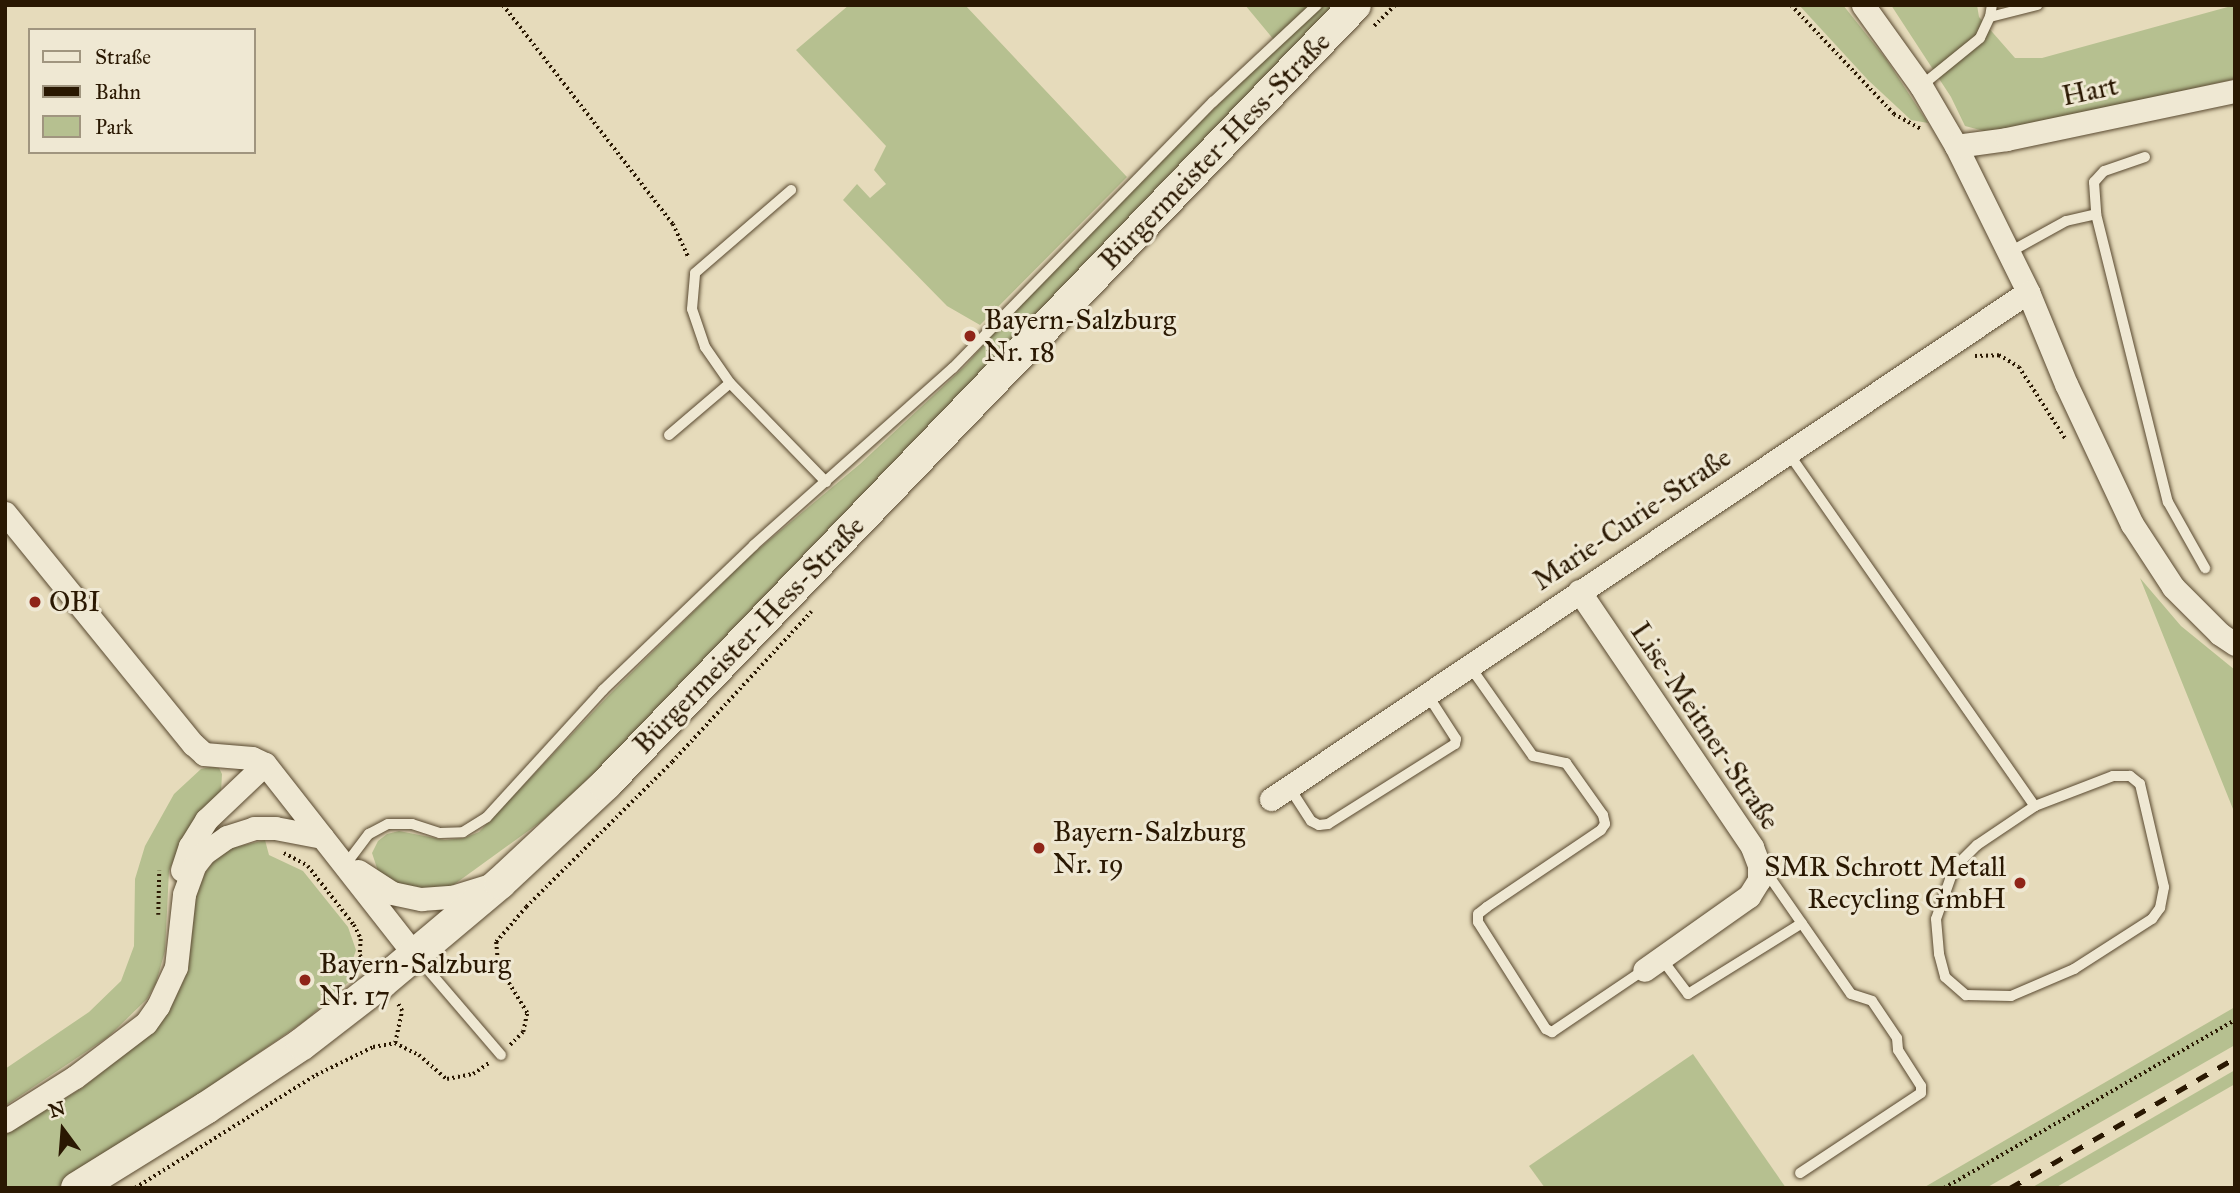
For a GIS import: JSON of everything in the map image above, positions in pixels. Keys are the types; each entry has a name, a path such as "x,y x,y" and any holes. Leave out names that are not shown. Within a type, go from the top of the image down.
{"main road":[{"name":"Bürgermeister-Hess-Straße","path":"77,1188 281,1058 381,983 500,883 605,785 1362,18"}],"street":[{"path":"1863,5 1921,86 1952,138 2028,292 2066,384 2132,524 2155,563 2192,608 2235,644"},
{"name":"Hart","path":"1952,138 2007,139 2235,91"},
{"name":"Marie-Curie-Straße","path":"1280,793 2028,292"},
{"path":"5,513 193,744 204,754 252,758 265,764 415,955"},
{"name":"Lise-Meitner-Straße","path":"1579,591 1752,847 1759,873 1755,888 1749,896 1652,964"},
{"path":"5,1121 75,1077 146,1023 163,996 176,967 184,894 183,861 197,832 216,810 265,764"},
{"path":"184,894 194,866 215,844 240,832 266,828 322,838"},
{"path":"345,864 392,893 421,899 452,897 500,883"}],"lane":[{"path":"345,864 369,834 388,824 412,824 440,833 463,832 487,817 603,690 754,545 953,368 1213,102 1317,5"},
{"path":"1921,86 1980,38 1991,11 2037,5"},
{"path":"2145,158 2104,171 2094,182 2096,214 2168,502 2205,568"},
{"path":"791,190 695,273 692,309 705,346 730,383 826,482"},
{"path":"2008,253 2066,221 2096,214"},
{"path":"669,435 730,383"},
{"path":"1787,451 2035,806"},
{"path":"1469,665 1533,757 1566,763 1603,814 1605,824 1601,830 1478,914 1478,922 1546,1029 1552,1032 1652,964 1688,995 1802,923"},
{"path":"1280,793 1311,821 1319,825 1328,824 1455,744 1456,739 1427,694"},
{"path":"2113,776 2130,776 2140,784 2164,887 2160,908 2152,919 2074,969 2011,996 1966,995 1945,977 1939,954 1936,919 1954,868 1977,845 2035,806 2113,776"},
{"path":"1759,873 1771,879 1851,994 1872,1001 1897,1038 1898,1050 1920,1086 1921,1093 1800,1173"},
{"path":"415,955 501,1055"}],"path":[{"path":"503,5 673,224 695,273"},
{"path":"1362,18 1395,5"},
{"path":"1791,5 1894,114 1916,128 1952,138"},
{"path":"1973,356 1999,355 2019,367 2032,382 2071,448"},
{"path":"135,1188 316,1075 373,1047 395,1043 419,1055 447,1079 473,1074 501,1055 523,1032 527,1013 498,966 496,942 526,907 672,762 817,605"},
{"path":"266,828 276,850 308,866 354,925 361,939 362,960 402,1011 395,1043"},
{"path":"158,922 157,881 163,861"},
{"path":"1944,1188 2235,1020"}],"green space":[{"path":"849,5 965,5 1127,177 980,325 947,306 843,200 857,184 870,198 886,184 874,170 886,146 796,50"},
{"path":"1245,5 1338,5 779,588 575,792 542,821 452,886 408,889 378,871 372,853 378,841 387,834 399,831 445,840 464,838 479,832 612,692 749,557 860,464 966,365 1012,312 1135,185 1279,46"},
{"path":"1799,5 1843,5 1886,59 1928,123 1911,120 1868,80"},
{"path":"1891,5 1977,5 1979,17 2015,58 2042,58 2235,5 2235,79 2008,130 1988,132 1965,126 1951,97"},
{"path":"2140,578 2181,626 2235,670 2235,814"},
{"path":"219,768 222,774 221,793 181,842 169,871 165,951 156,983 147,999 108,1037 5,1106 5,1069 89,1012 121,981 134,946 135,879 145,846 174,794 201,769"},
{"path":"265,840 269,855 303,871 348,927 356,950 353,959 361,967 354,977 306,1020 113,1154 56,1188 5,1188 5,1135 82,1088 155,1031 169,1012 188,971 196,897 205,873 213,862 232,848"},
{"path":"2235,1007 2235,1045 1986,1188 1923,1188"},
{"path":"1693,1054 1786,1188 1545,1188 1529,1166"},
{"path":"2235,1070 2235,1084 2055,1188 2031,1188"}],"railway":[{"path":"2010,1188 2235,1058"}],"place":[{"name":"Bayern-Salzburg Nr. 18","path":"970,336"},
{"name":"OBI","path":"35,602"},
{"name":"Bayern-Salzburg Nr. 19","path":"1039,848"},
{"name":"SMR Schrott Metall Recycling GmbH","path":"2020,883"},
{"name":"Bayern-Salzburg Nr. 17","path":"305,980"}]}
